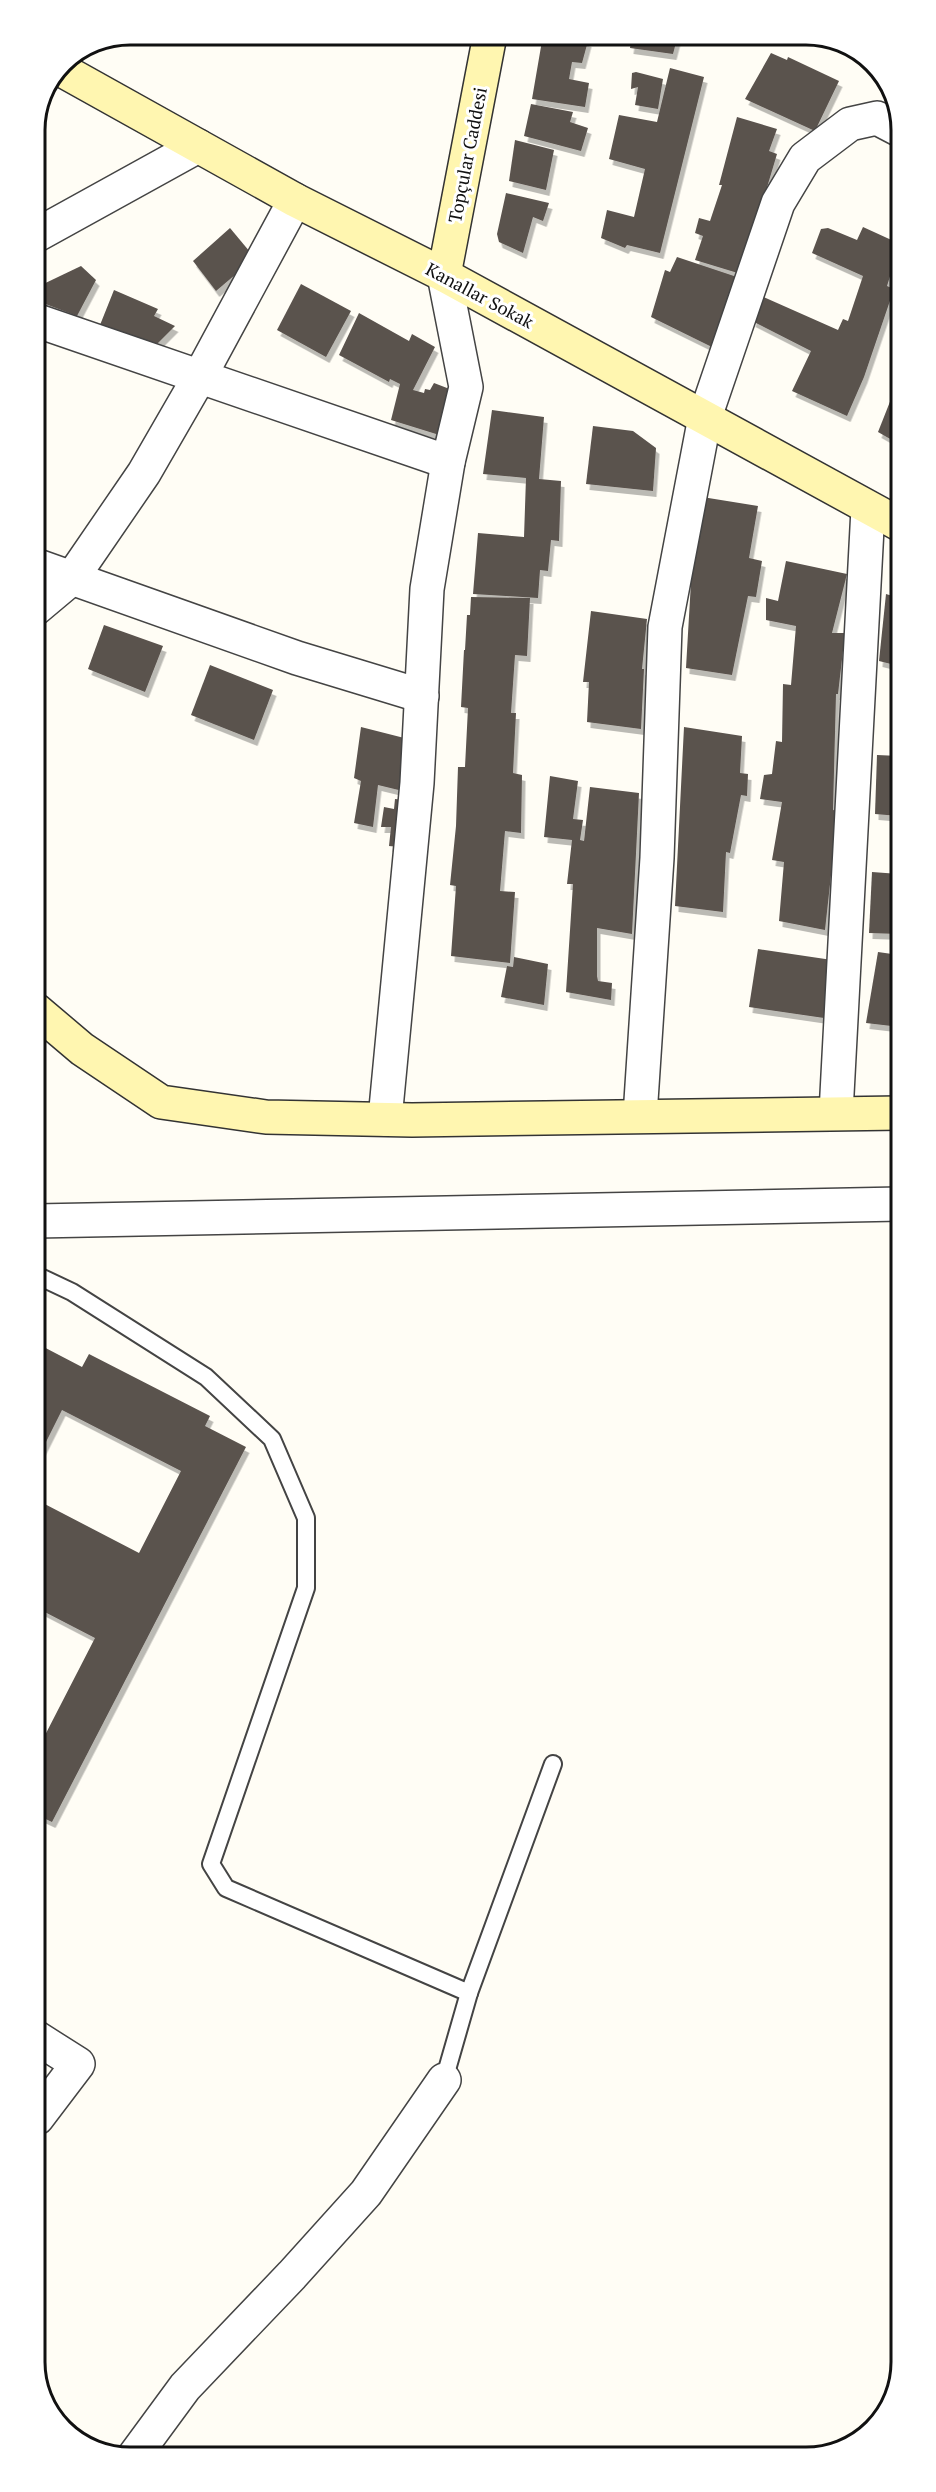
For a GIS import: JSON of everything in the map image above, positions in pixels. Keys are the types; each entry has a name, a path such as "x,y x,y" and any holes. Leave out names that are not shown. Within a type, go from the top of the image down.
{"street":[{"name":"Topçular Caddesi","path":"444,275 488,45"},
{"name":"Kanallar Sokak","path":"67,73 295,200 444,275 891,520"},
{"path":"640,1116 657,858 665,627 705,417 778,203 805,158 850,124 877,118 891,125"},
{"path":"45,230 198,146"},
{"path":"45,601 72,578 144,473 200,376 295,200"},
{"path":"385,1119 417,783 427,589 448,462 466,387 444,275"},
{"path":"45,323 448,462"},
{"path":"836,1113 868,509"},
{"path":"45,569 297,658 422,696"},
{"path":"45,1018 82,1049 161,1102 266,1117 385,1119 891,1113"},
{"path":"45,1221 891,1204"},
{"path":"45,2043 78,2064 45,2109"},
{"path":"141,2447 185,2387 292,2276 366,2193 444,2079"}],"lane":[{"path":"45,1279 72,1292 206,1377 272,1438 306,1518 306,1588 211,1864 226,1888 469,1993"},
{"path":"444,2079 469,1993 553,1764"}],"building":[{"path":"541,45 587,45 582,63 572,62 569,79 589,83 585,107 532,99"},
{"path":"630,45 675,45 673,54 630,48"},
{"path":"771,53 787,60 788,57 839,81 815,131 745,99"},
{"path":"670,68 704,77 660,253 627,245 625,248 601,238 607,210 634,217 645,169 609,159 619,115 657,122"},
{"path":"632,73 663,79 658,109 635,105 638,87 631,89"},
{"path":"531,104 573,112 570,122 588,128 581,151 524,136"},
{"path":"737,117 777,129 769,151 777,154 741,274 695,260 703,236 695,233 699,218 710,221 722,185 719,185"},
{"path":"515,140 554,150 546,190 509,181"},
{"path":"506,193 549,203 543,221 533,217 523,253 499,242 497,234"},
{"path":"863,227 891,240 891,273 887,286 891,288 891,298 864,377 847,416 792,391 811,351 752,321 759,295 838,330 843,319 848,321 863,276 812,253 821,229 828,228 857,240"},
{"path":"230,228 255,258 216,291 193,261"},
{"path":"677,257 740,278 718,350 651,317 665,270 670,272"},
{"path":"81,266 96,280 77,316 45,304 45,283"},
{"path":"301,284 351,311 326,357 277,330"},
{"path":"114,290 158,309 154,316 175,326 156,345 100,325"},
{"path":"359,313 409,341 412,334 435,347 413,390 424,393 425,389 430,390 434,383 460,393 449,438 391,420 400,384 390,379 389,382 339,355"},
{"path":"891,399 891,439 878,432"},
{"path":"492,410 544,417 539,479 561,481 559,541 551,540 548,571 540,570 538,598 473,594 478,533 524,537 526,478 483,474"},
{"path":"593,426 633,431 656,448 653,491 586,484"},
{"path":"696,496 758,506 749,558 762,561 756,597 748,596 732,675 686,668"},
{"path":"786,561 847,574 832,633 845,633 838,694 836,694 833,810 838,811 825,930 779,921 784,862 772,860 782,802 760,799 764,775 772,774 776,741 782,742 783,684 791,685 796,626 766,620 766,598 778,601"},
{"path":"886,594 891,596 891,664 879,661"},
{"path":"471,597 530,598 527,656 515,655 511,713 516,713 513,773 522,775 521,833 505,831 500,891 515,892 510,963 451,956 456,886 450,885 456,826 458,767 465,767 468,708 461,707 467,615 470,615"},
{"path":"591,611 647,619 642,669 644,669 641,729 587,722 589,682 583,682"},
{"path":"104,625 163,646 145,692 88,669"},
{"path":"210,665 273,690 254,740 191,715"},
{"path":"361,727 416,741 411,793 378,785 373,827 354,823 361,781 354,778"},
{"path":"684,727 742,736 740,773 748,774 747,796 741,795 730,853 726,852 723,912 675,906"},
{"path":"877,755 891,756 891,815 875,814"},
{"path":"550,776 578,781 573,819 583,820 580,840 584,841 590,787 639,793 632,934 597,928 597,976 598,981 612,983 611,1000 566,992 573,884 567,884 572,840 544,837"},
{"path":"395,799 415,801 410,848 389,846 391,827 381,827 384,807 394,809"},
{"path":"872,872 891,873 891,934 869,933"},
{"path":"758,949 832,960 824,1018 749,1007"},
{"path":"878,952 891,954 891,1026 866,1023"},
{"path":"514,957 548,964 544,1005 501,997 507,966 513,967"},
{"path":"45,1348 82,1367 89,1354 210,1416 205,1426 246,1447 52,1822 45,1819 45,1735 95,1638 45,1612 45,1504 139,1553 181,1471 62,1410 45,1444"}]}
